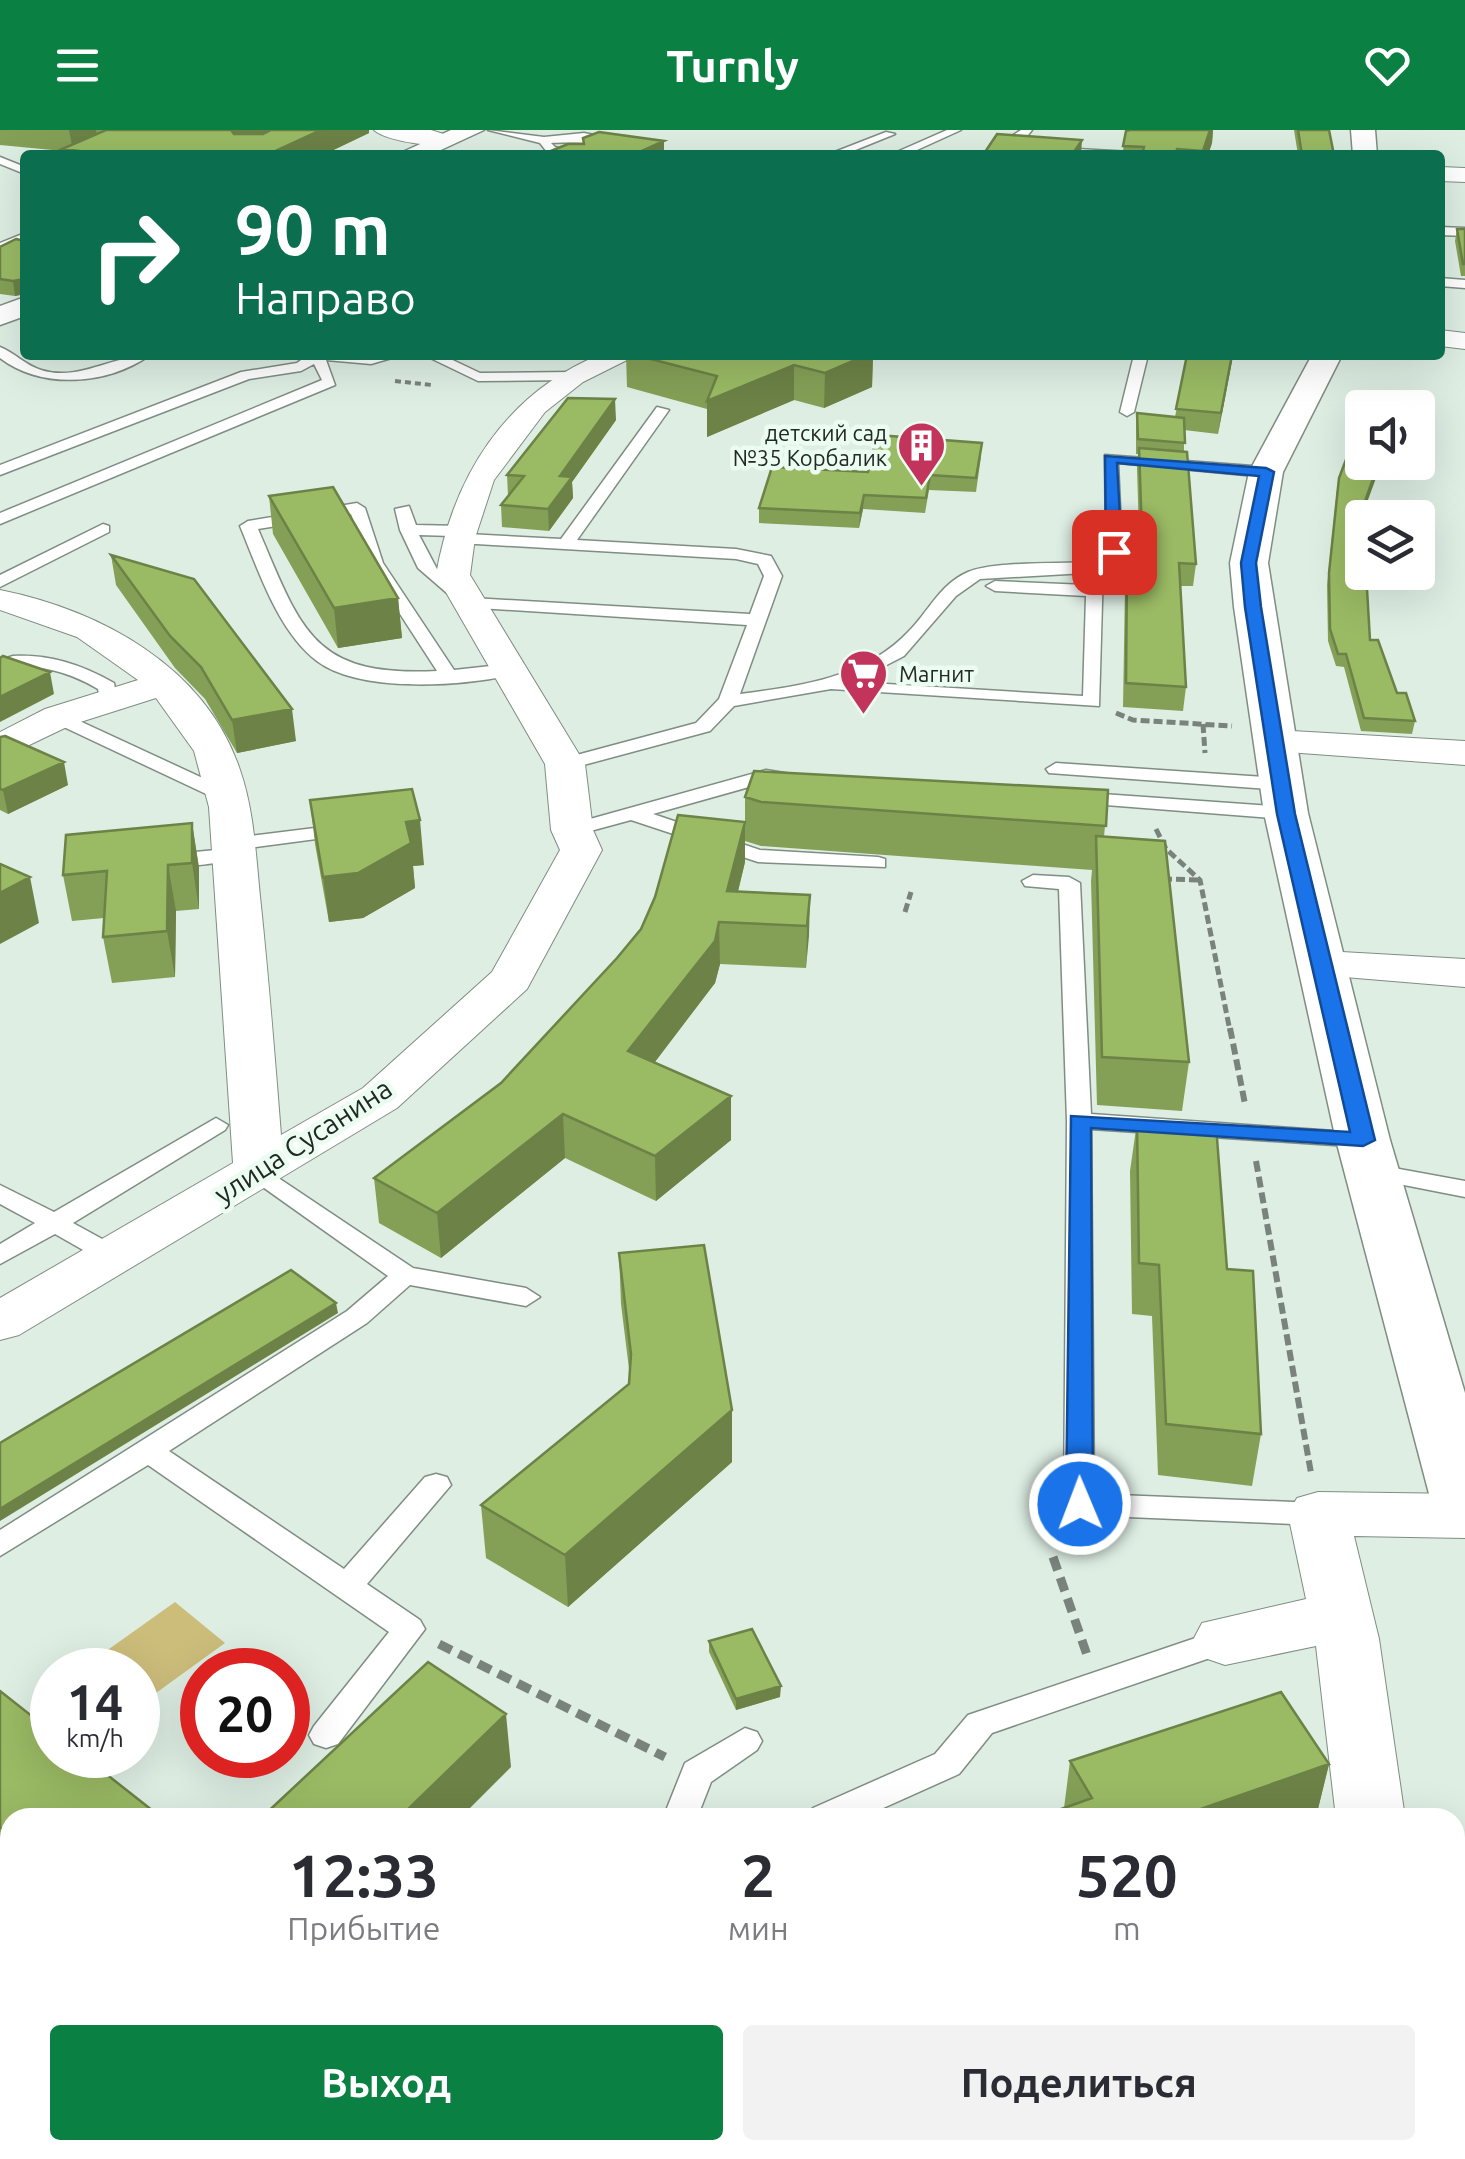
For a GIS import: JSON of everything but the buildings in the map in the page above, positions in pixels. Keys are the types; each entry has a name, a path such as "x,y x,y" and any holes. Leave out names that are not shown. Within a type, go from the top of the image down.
{"main road":[{"path":"420,150 472,130"},
{"path":"1324,360 1266,472 1249,563 1279,767 1368,1156 1465,1505"}],"street":[{"path":"385,130 448,139"},
{"name":"улица Сусанина","path":"0,1322 259,1173 380,1098 511,980 581,850 572,830 565,764 453,575 460,535 479,479 535,406 573,376 611,360"},
{"path":"0,600 54,614 114,640 162,684 206,736 228,797 259,1173"},
{"path":"0,747 58,717 162,684"},
{"path":"1279,767 1465,753"},
{"path":"1324,964 1465,972"},
{"path":"1370,1808 1342,1616 1318,1514 1465,1516"},
{"path":"1225,1640 1342,1616"}],"lane":[{"path":"493,130 544,140 584,136 641,144"},
{"path":"908,150 956,130"},
{"path":"847,150 890,134"},
{"path":"996,150 1023,134 1060,150"},
{"path":"544,140 552,150"},
{"path":"0,352 7,366 68,381 129,360"},
{"path":"0,470 246,375 301,367 311,360"},
{"path":"0,519 330,382 320,360"},
{"path":"442,360 478,377 573,376"},
{"path":"1127,412 1140,360"},
{"path":"566,544 662,410"},
{"path":"728,701 824,686 860,674 915,636 940,600 957,584 977,574 1095,568 1114,552 1110,458 1266,472"},
{"path":"448,674 375,564 357,508 248,526 278,594 323,658 386,675 448,674 508,670"},
{"path":"403,509 412,547 432,579 469,603 756,620"},
{"path":"0,582 103,529"},
{"path":"408,530 736,554 765,560 773,576 728,701 703,727 565,764"},
{"path":"824,686 1092,702 1095,568"},
{"path":"957,584 1095,591"},
{"path":"0,665 25,657 51,664 96,680 107,687 108,699"},
{"path":"58,717 228,797"},
{"path":"1056,769 1279,767"},
{"path":"1043,796 1279,767"},
{"path":"572,830 766,776 806,779"},
{"path":"631,814 758,856 878,863"},
{"path":"143,863 362,829"},
{"path":"1033,881 1070,883 1079,1121 1080,1504 1318,1514"},
{"path":"1079,1121 1368,1156 1465,1189"},
{"path":"0,1256 216,1125"},
{"path":"259,1173 404,1275 526,1298"},
{"path":"0,1193 115,1256"},
{"path":"0,1545 357,1317 404,1275"},
{"path":"150,1452 409,1629 326,1735"},
{"path":"346,1586 436,1485"},
{"path":"847,1808 946,1764 980,1724 1096,1681 1225,1640"},
{"path":"684,1808 697,1773 745,1741"}],"path":[{"path":"324,373 434,386"},
{"path":"1092,702 1134,720 1279,767"},
{"path":"1142,829 1152,822"},
{"path":"1151,878 1200,880"},
{"path":"905,912 911,892"},
{"path":"1053,1557 1096,1681"},
{"path":"409,1629 697,1773"}],"shaded area":[{"path":"175,1602 225,1643 218,1648 180,1648 180,1676 160,1690 160,1648 110,1648"}],"place":[{"name":"детский сад №35 Корбалик","path":"922,488"},
{"name":"Магнит","path":"864,716"}],"route":[{"path":"1080,1504 1079,1121 1363,1140 1286,814 1253,607 1249,563 1266,472 1110,458 1114,552"}]}
